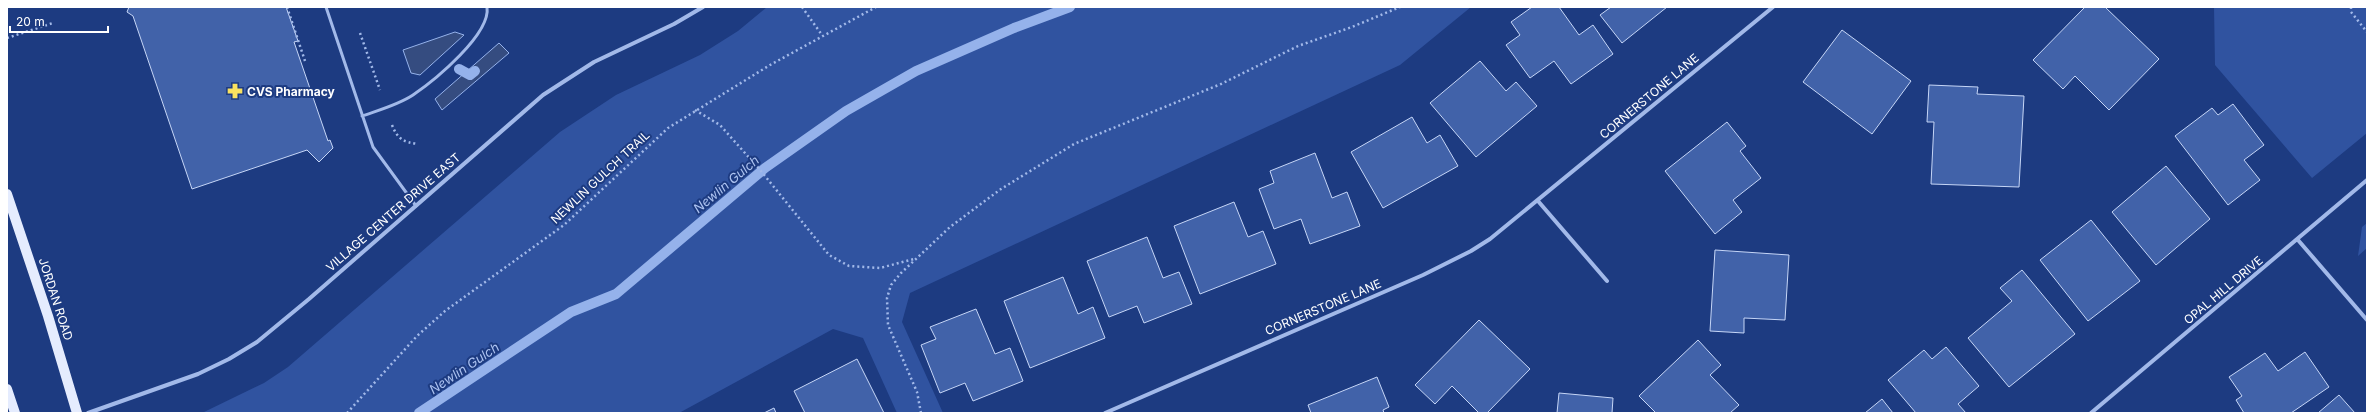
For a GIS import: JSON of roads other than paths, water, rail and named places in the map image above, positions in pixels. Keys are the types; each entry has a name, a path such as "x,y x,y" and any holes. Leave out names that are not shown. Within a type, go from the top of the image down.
{"main road":[{"name":"JORDAN ROAD","path":"7,194 48,316 77,413"},
{"path":"7,389 15,413"}],"street":[{"name":"VILLAGE CENTER DRIVE EAST","path":"88,413 198,374 229,359 257,342 543,95 594,62 674,24 703,7"},
{"name":"CORNERSTONE LANE","path":"1105,413 1448,263 1490,239 1773,7"},
{"name":"OPAL HILL DRIVE","path":"2091,413 2298,240 2367,180"},
{"path":"1538,200 1607,282"},
{"path":"2298,240 2367,320"}],"lane":[{"path":"326,7 372,147 416,206"},
{"path":"362,116 413,95 458,56 476,40 484,26 488,14 487,7"}],"waterway":[{"name":"Newlin Gulch","path":"419,413 571,312 616,294 765,168 846,111 916,71 1014,28 1070,7"},
{"path":"459,69 470,75 475,71"}],"place":[{"name":"CVS Pharmacy","path":"235,91"}]}
